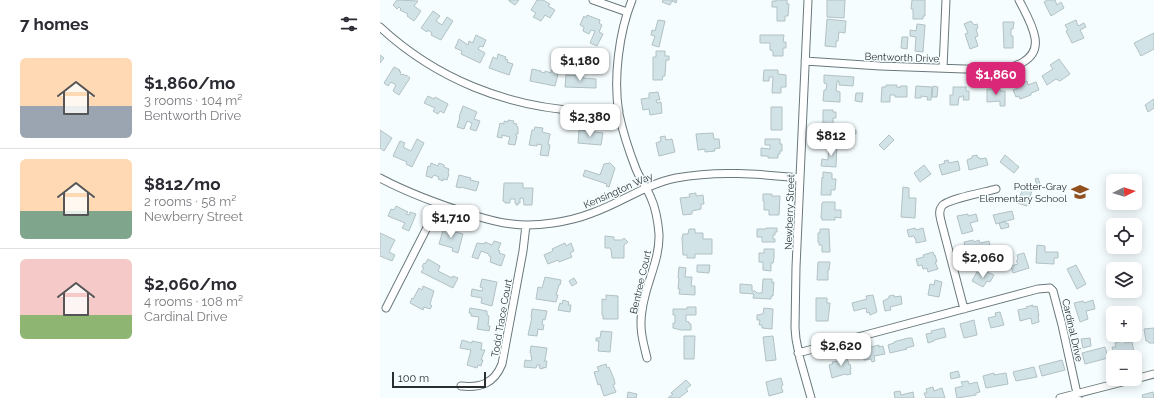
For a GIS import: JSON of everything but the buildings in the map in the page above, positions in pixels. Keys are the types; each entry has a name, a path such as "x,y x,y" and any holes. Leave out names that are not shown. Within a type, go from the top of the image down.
{"street":[{"path":"593,0 627,12"},
{"name":"Bentree Court","path":"632,0 627,12 621,41 617,91 619,111 624,134 640,179 654,206 659,236 656,261 642,309 641,332 647,358"},
{"name":"Newberry Street","path":"808,0 795,328 798,353 811,398"},
{"path":"943,68 946,0"},
{"name":"Bentworth Drive","path":"805,61 880,66 1001,70 1017,65 1029,57 1033,52 1035,45 1035,38 1019,0"},
{"path":"380,27 401,45 430,65 449,76 490,94 521,103 559,110 587,112 619,111"},
{"name":"Kensington Way","path":"380,178 407,192 439,204 500,222 526,225 552,223 582,217 610,206 658,183 701,174 744,174 800,178"},
{"path":"798,353 964,309 941,221 940,210 942,206 949,202 996,189"},
{"path":"386,308 439,204"},
{"name":"Todd Trace Court","path":"460,386 473,387 487,383 497,375 502,364 523,251 526,225"},
{"name":"Cardinal Drive","path":"964,309 1038,289 1051,288 1062,325 1078,396"},
{"path":"1142,377 1154,374"},
{"path":"1060,398 1078,396 1112,386"}],"place":[{"name":"Potter-Gray Elementary School","path":"1080,192"}]}
